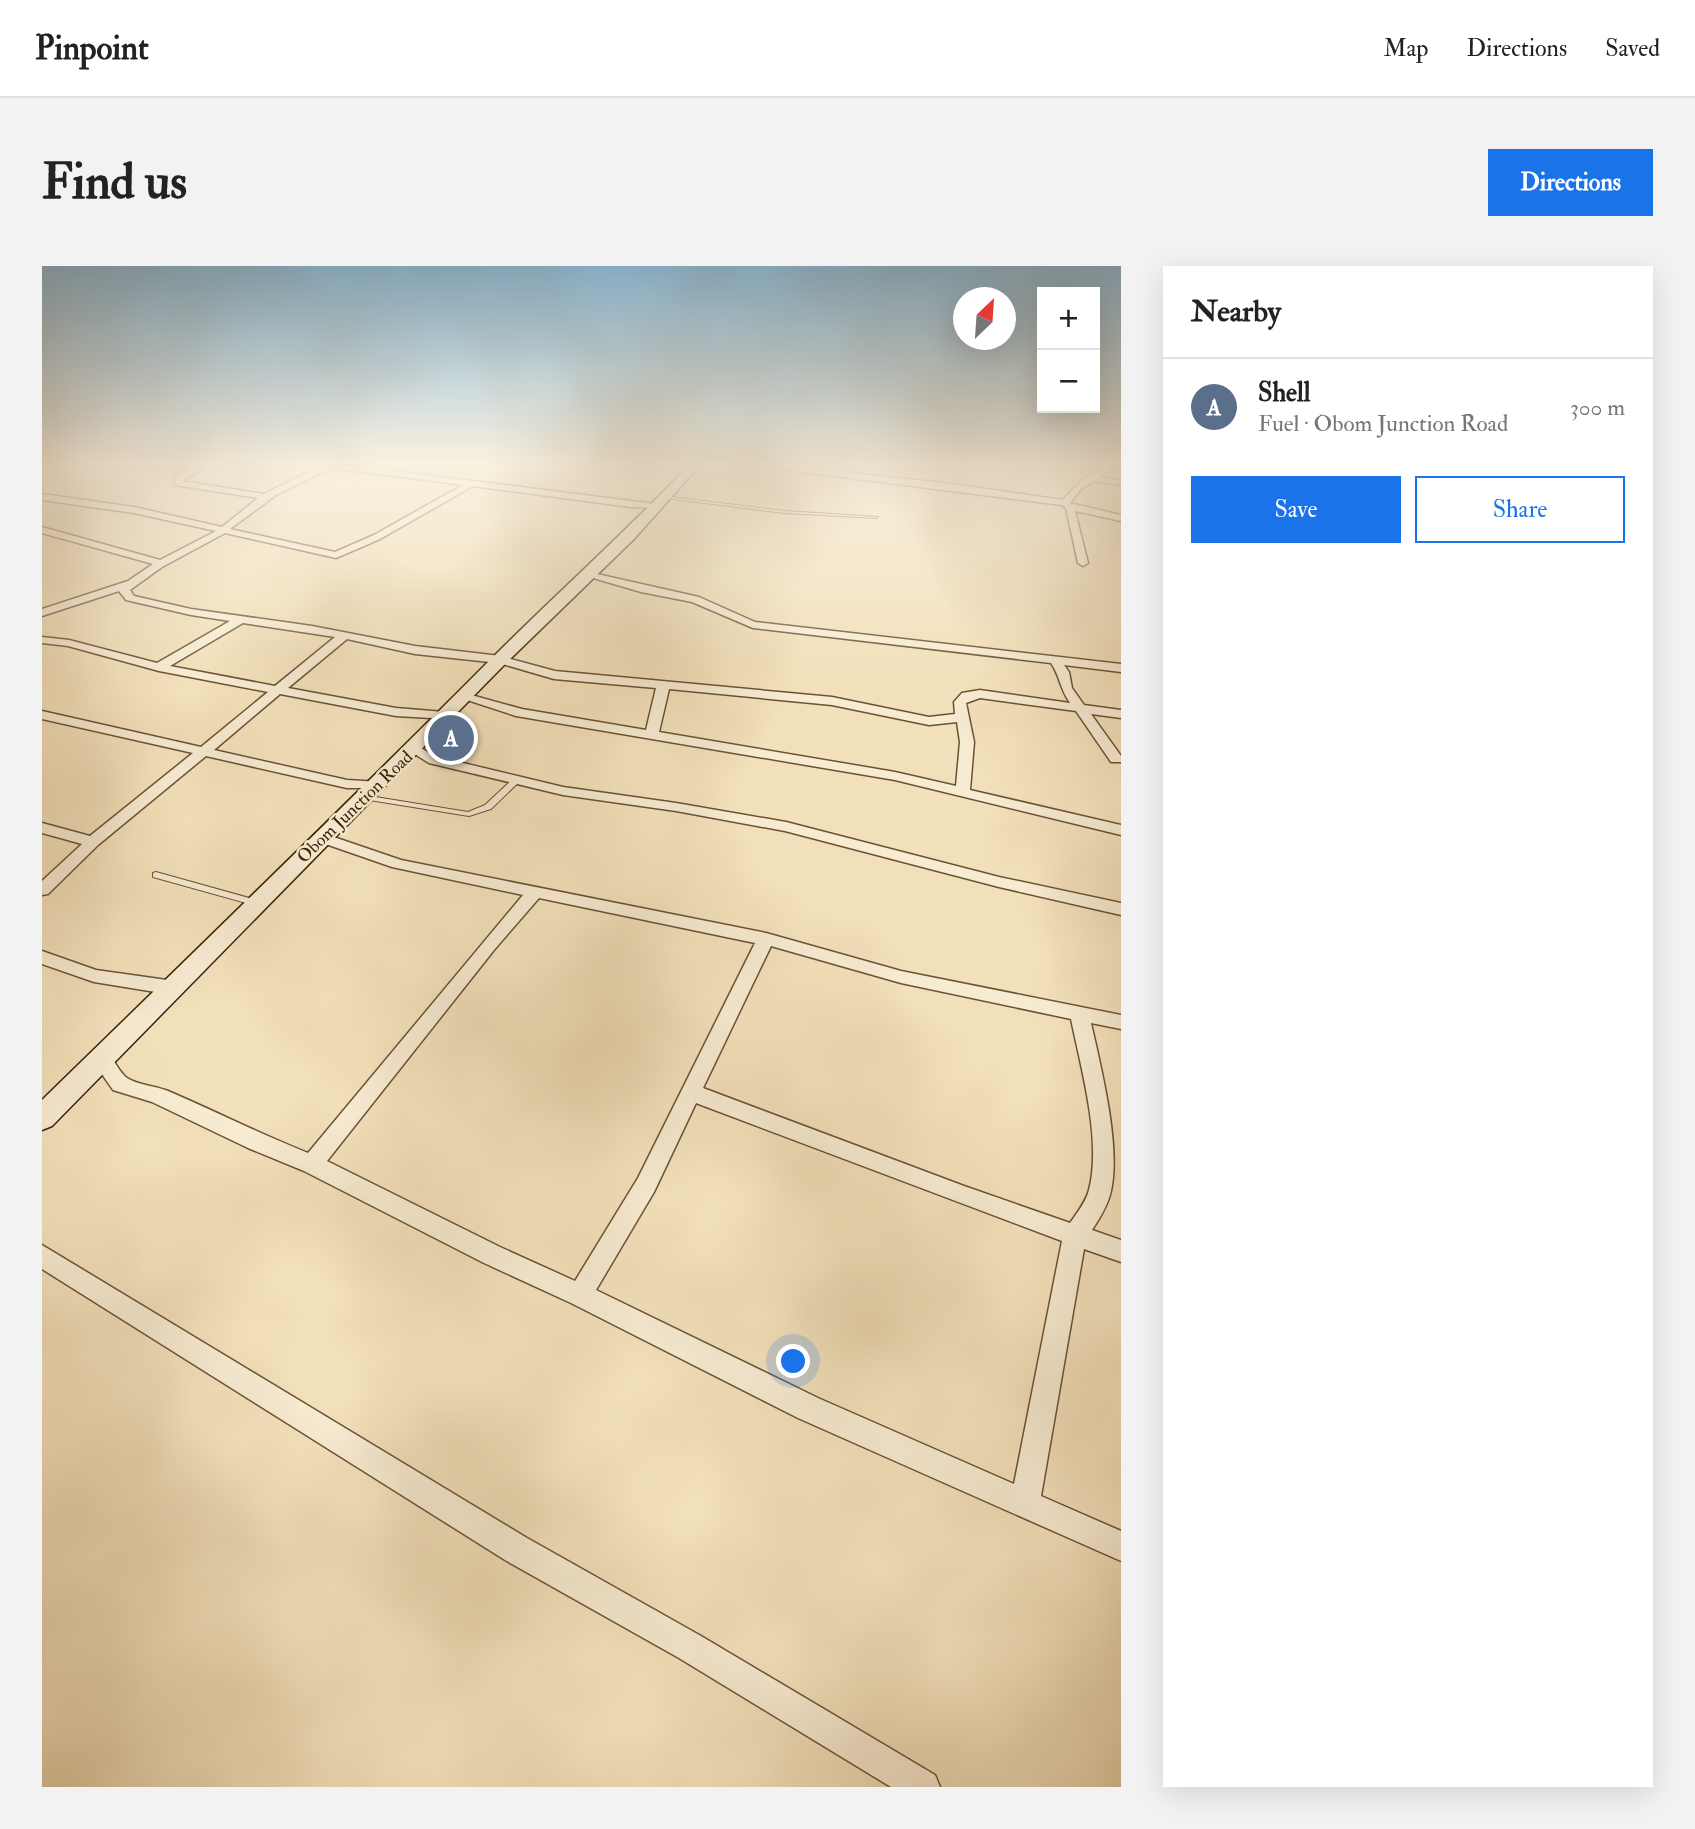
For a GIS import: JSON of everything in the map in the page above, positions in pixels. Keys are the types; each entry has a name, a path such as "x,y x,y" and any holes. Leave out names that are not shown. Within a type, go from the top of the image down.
{"main road":[{"name":"Obom Junction Road","path":"42,1118 58,1096 102,1060 500,660 627,536"}],"street":[{"path":"63,536 160,563"},
{"path":"42,613 129,584 160,563 212,536"},
{"path":"245,536 328,554 344,553 375,536"},
{"path":"1076,536 1083,563"},
{"path":"589,575 641,589 695,599 753,625 1121,668"},
{"path":"129,584 124,590 130,598 239,620 345,635 415,650 500,660 554,675 832,701 929,721 962,716"},
{"path":"159,667 239,620"},
{"path":"42,890 93,842 345,635"},
{"path":"42,640 89,648 159,667 396,712 444,716"},
{"path":"1053,658 1063,672 1066,688 1116,759"},
{"path":"652,734 663,687"},
{"path":"963,790 967,742 961,702 972,694 1121,713"},
{"path":"464,697 521,713 824,762 963,790 1121,830"},
{"path":"42,715 370,791"},
{"path":"415,748 429,759 517,780 786,827 987,879 1121,909"},
{"path":"42,828 93,842"},
{"path":"322,838 398,864 766,939 901,977 1121,1022"},
{"path":"312,1164 536,891"},
{"path":"580,1295 646,1185 766,939"},
{"path":"42,957 94,976 174,988"},
{"path":"1025,1502 1075,1236 1093,1208 1101,1188 1102,1153 1093,1083 1079,1012"},
{"path":"102,1060 120,1084 159,1096 256,1142 312,1164 492,1255 580,1295 808,1408 1121,1546"},
{"path":"690,1092 1121,1251"},
{"path":"42,1256 516,1549 690,1647 923,1787"}],"lane":[{"path":"370,791 468,814 488,807 517,780"},
{"path":"156,875 257,903"}],"place":[{"name":"Shell","path":"451,738"}]}
